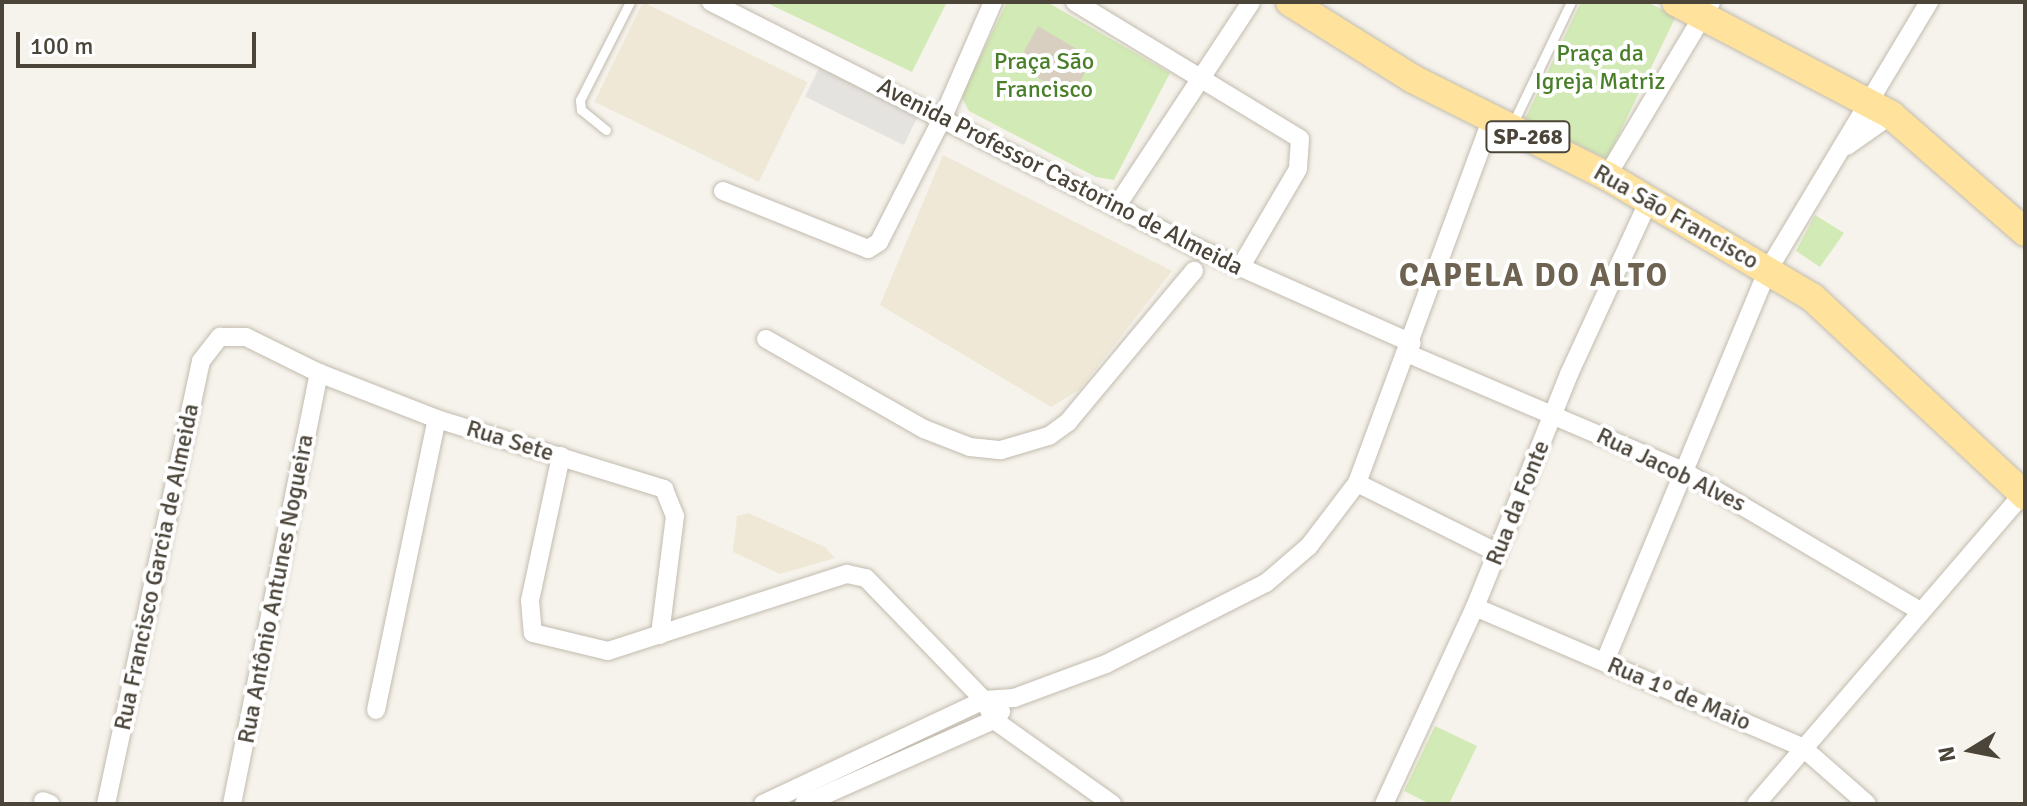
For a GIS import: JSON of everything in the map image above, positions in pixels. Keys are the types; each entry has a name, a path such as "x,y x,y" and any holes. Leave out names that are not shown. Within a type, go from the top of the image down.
{"main road":[{"name":"Rua São Francisco","path":"1290,2 1413,79 1607,176 1768,270"},
{"path":"1676,2 1707,9 1880,109 2025,232"},
{"name":"SP-268","path":"1768,270 1813,298 2024,494"}],"street":[{"name":"Avenida Professor Castorino de Almeida","path":"711,2 1116,207 1410,349"},
{"path":"723,191 868,249 879,242 943,117 993,2"},
{"path":"1075,2 1295,132 1303,147 1298,169 1240,268"},
{"path":"1116,207 1251,2"},
{"path":"1605,661 1768,270 1837,152 1880,109 1929,2"},
{"path":"1607,176 1707,9"},
{"path":"763,804 984,700 1014,698 1106,664 1266,583 1309,546 1357,483 1501,123"},
{"name":"Rua da Fonte","path":"1384,804 1475,607 1553,415 1649,200"},
{"path":"766,339 924,429 970,447 1001,450 1049,436 1068,422 1194,271"},
{"name":"Rua Sete","path":"220,337 246,337 319,373 437,419 664,489 675,516 660,635"},
{"name":"Rua Francisco Garcia de Almeida","path":"106,804 201,361 220,337"},
{"name":"Rua Jacob Alves","path":"1410,349 1685,472 1920,611"},
{"name":"Rua Antônio Antunes Nogueira","path":"232,804 319,373"},
{"path":"376,710 437,419"},
{"path":"561,456 530,601 533,633 608,651 847,574 866,578 984,700 994,720 1111,804"},
{"path":"1357,483 1498,553"},
{"path":"1756,804 1802,747 2024,494"},
{"name":"Rua 1º de Maio","path":"1475,607 1802,747 1867,804"},
{"path":"804,804 994,720 1014,698"}],"lane":[{"path":"606,130 581,110 580,100 630,2"},
{"path":"1501,123 1571,2"}],"shaded area":[{"path":"643,2 807,82 759,182 594,102"},
{"path":"819,68 918,116 904,145 805,97"},
{"path":"943,155 1172,271 1080,389 1051,407 880,305"},
{"path":"748,513 825,547 835,558 780,574 733,552 737,516"}],"green space":[{"path":"765,2 947,2 912,72"},
{"name":"Praça São Francisco","path":"1007,2 1047,2 1170,73 1114,180 1096,177 969,111 961,96"},
{"name":"Praça da Igreja Matriz","path":"1581,2 1647,2 1676,16 1607,159 1525,119"},
{"path":"1815,215 1844,233 1820,267 1796,251"},
{"path":"1435,726 1477,746 1449,804 1430,804 1404,791"}],"building":[{"path":"1038,26 1082,52 1078,61 1088,66 1073,97 1016,66"}],"district":[{"name":"CAPELA DO ALTO","path":"1534,276"}]}
